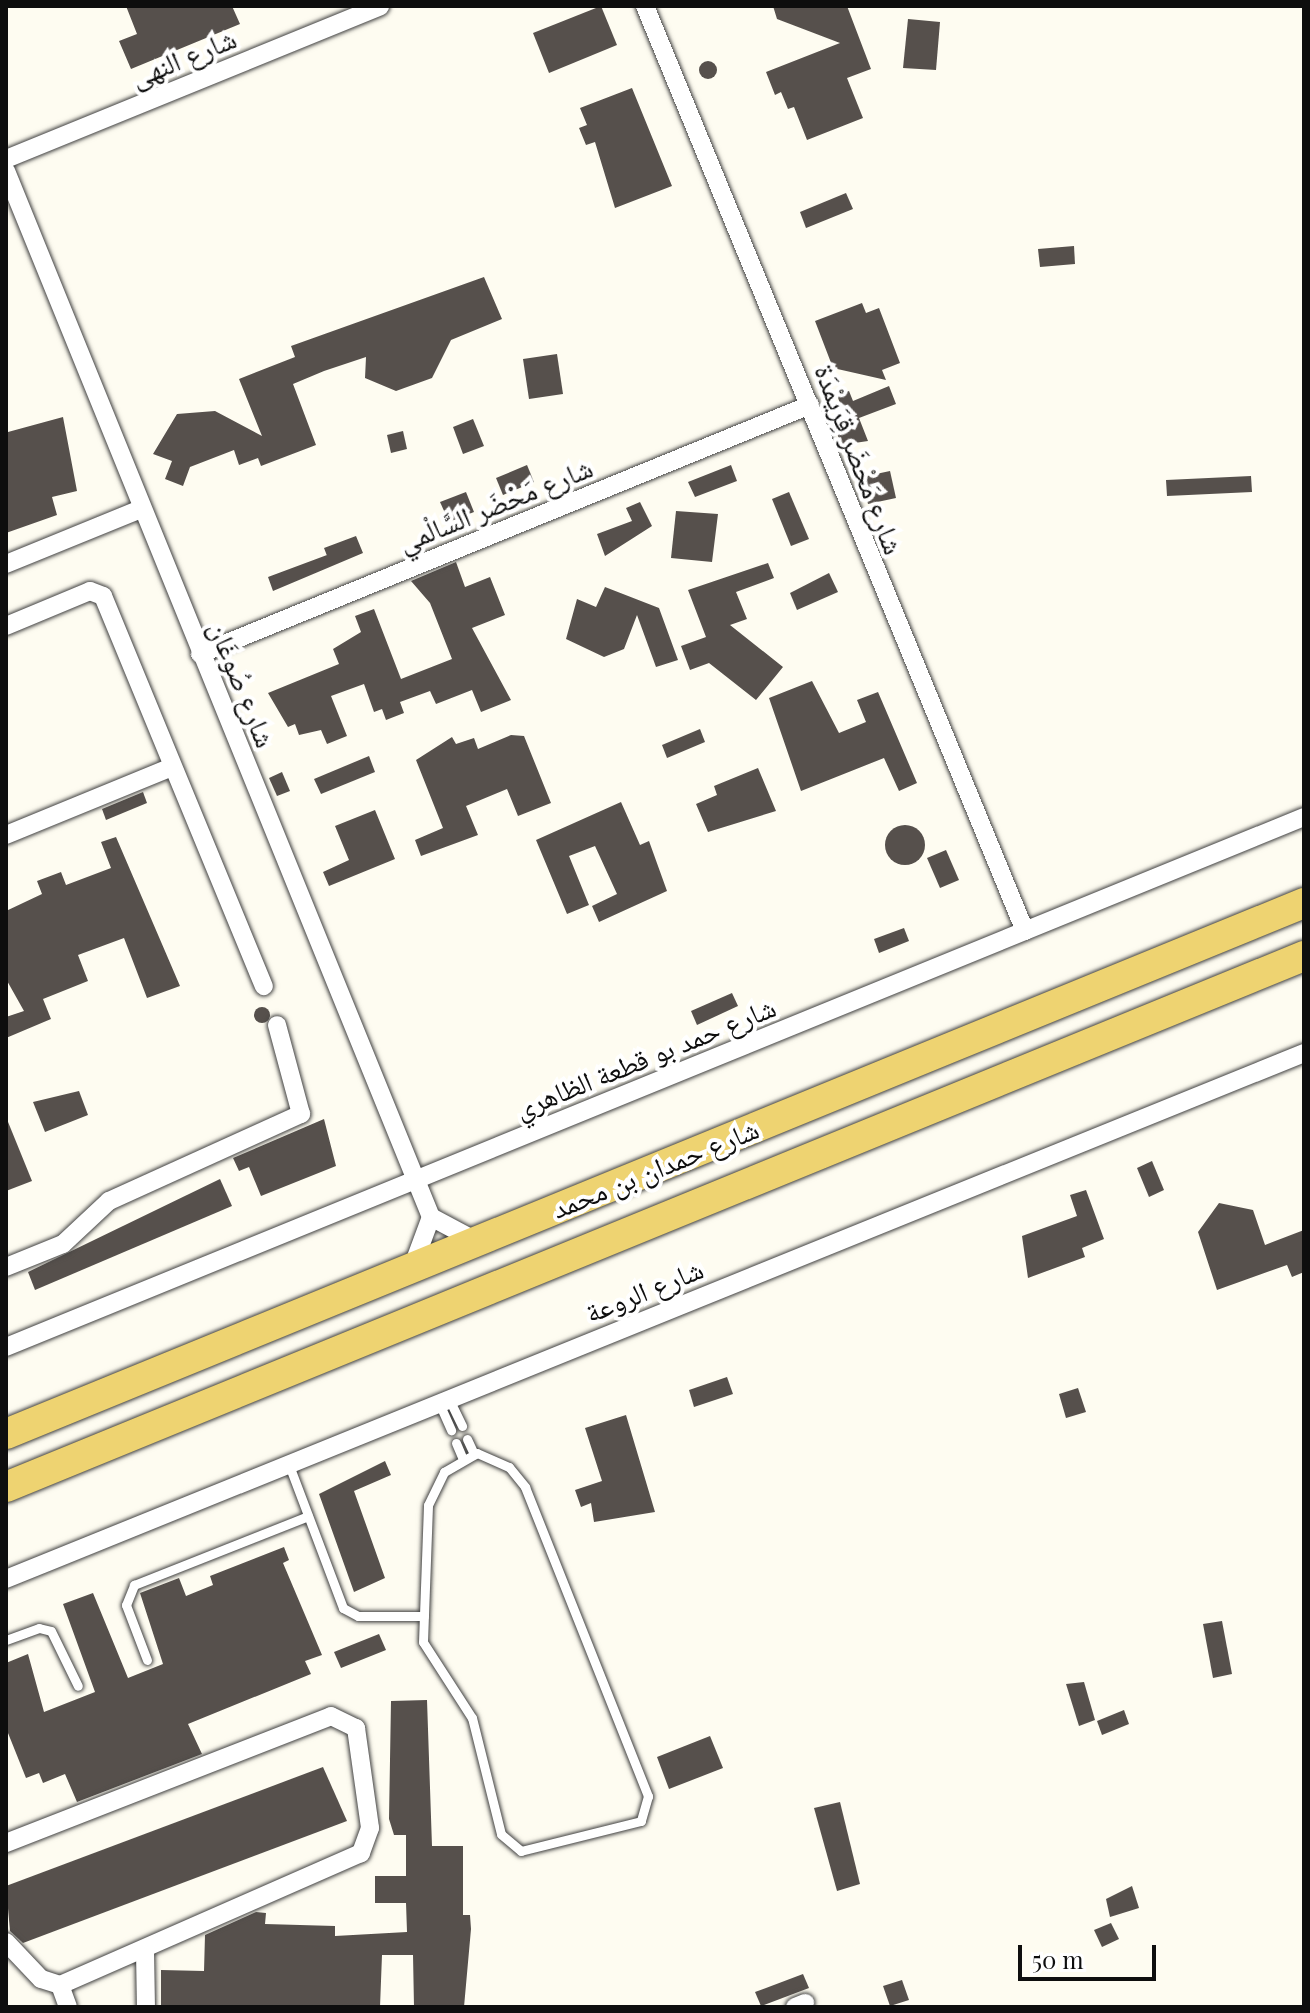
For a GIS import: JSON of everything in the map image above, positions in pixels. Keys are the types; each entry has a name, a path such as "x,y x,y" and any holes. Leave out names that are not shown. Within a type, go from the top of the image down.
{"main road":[{"name":"شارع حمدان بن محمد","path":"6,1434 1304,903"},
{"name":"شارع حمدان بن محمد","path":"6,1487 1304,956"}],"street":[{"name":"شارع النهى","path":"6,159 380,6"},
{"name":"شارع مَحْضَر قِرَيمْدَة","path":"645,6 1025,931"},
{"name":"شارع صُوغَان","path":"6,171 431,1217"},
{"name":"شارع مَحْضَر السَّالْمي","path":"200,654 810,405"},
{"path":"6,564 141,509"},
{"path":"6,626 90,591 103,596 264,986"},
{"path":"6,835 172,767"},
{"name":"شارع حمد بو قطعة الظاهري","path":"6,1347 1304,817"},
{"path":"6,1267 63,1244 109,1201 301,1114 277,1025"},
{"name":"شارع الروعة","path":"6,1579 1304,1053"},
{"path":"412,1268 431,1217 476,1241"},
{"path":"6,1843 331,1716 350,1720 370,1828 361,1853 145,1951 60,1985 41,1979 6,1942"},
{"path":"145,1951 146,2007"},
{"path":"60,1985 68,2007"}],"lane":[{"path":"444,1401 462,1426"},
{"path":"444,1401 451,1430"},
{"path":"467,1439 474,1454"},
{"path":"456,1443 462,1457"},
{"path":"474,1454 498,1459 525,1487 648,1796 641,1821 521,1851 507,1844 472,1718 424,1652 428,1505 444,1472 462,1457 474,1454"},
{"path":"289,1465 348,1613 424,1616"},
{"path":"147,1660 126,1605 134,1585 308,1516"},
{"path":"6,1640 39,1628 51,1631 78,1686"}],"building":[{"path":"126,6 232,6 240,24 131,69 119,41 137,34"},
{"path":"601,6 617,45 549,73 533,33"},
{"path":"773,6 847,6 871,69 847,78 863,118 807,140 794,107 788,109 781,92 775,95 766,72 840,43 777,19"},
{"path":"908,19 940,22 936,70 903,68"},
{"path":"704,61 712,61 717,70 715,77 704,79 699,74 699,66"},
{"path":"632,88 672,186 615,208 595,142 586,145 579,128 587,125 580,108"},
{"path":"846,193 853,209 806,228 800,212"},
{"path":"1074,246 1075,264 1040,267 1038,249"},
{"path":"484,277 502,319 451,340 432,378 396,391 365,378 366,357 324,371 293,384 316,445 261,466 258,458 239,465 234,450 190,467 183,486 165,479 172,461 153,454 177,414 215,411 262,436 239,379 295,357 291,346"},
{"path":"862,303 866,313 879,308 900,363 882,370 886,380 833,368 815,321"},
{"path":"557,354 563,394 529,399 523,359"},
{"path":"889,386 896,404 859,418 868,441 841,445 836,430 848,426 837,395 849,391 853,401"},
{"path":"63,417 77,491 52,497 57,515 6,533 8,432"},
{"path":"473,419 484,446 463,454 453,427"},
{"path":"403,431 407,449 391,453 387,435"},
{"path":"527,465 534,482 503,495 496,478"},
{"path":"731,465 737,481 695,497 688,482"},
{"path":"890,471 896,498 868,504 862,477"},
{"path":"1251,476 1252,492 1167,496 1166,480"},
{"path":"466,492 474,512 449,522 440,502"},
{"path":"789,492 809,539 791,546 772,499"},
{"path":"640,502 652,526 605,556 597,534 632,521 626,508"},
{"path":"676,511 718,514 712,562 671,558"},
{"path":"356,536 363,553 273,591 268,577 327,555 324,548"},
{"path":"456,562 465,587 490,577 505,615 472,628 511,700 481,712 472,690 436,704 430,691 400,702 404,713 386,720 382,709 374,712 364,684 331,696 347,736 327,744 321,730 299,735 295,724 288,727 268,693 339,664 333,649 361,632 355,616 374,609 401,679 452,659 430,603 411,581"},
{"path":"768,563 774,578 736,592 747,619 730,625 783,667 756,700 709,663 690,670 681,646 706,637 688,590"},
{"path":"829,573 838,592 797,610 790,593"},
{"path":"605,587 659,608 678,660 656,667 637,615 624,649 604,657 566,639 577,599 596,607"},
{"path":"812,681 839,733 866,722 857,700 878,692 917,783 899,791 884,758 801,791 769,698"},
{"path":"700,729 705,742 667,758 662,745"},
{"path":"511,735 524,736 551,803 518,816 507,789 466,806 478,835 421,856 415,840 443,828 416,760 452,737 456,744 474,738 478,749"},
{"path":"369,756 375,772 321,794 314,779"},
{"path":"758,768 776,811 708,832 696,804 717,795 714,786"},
{"path":"282,772 290,791 277,796 269,778"},
{"path":"143,792 147,803 106,820 102,809"},
{"path":"621,802 640,845 649,841 667,891 599,922 592,906 617,894 595,846 569,856 589,905 567,914 536,840"},
{"path":"375,810 395,859 329,886 323,872 349,860 335,826"},
{"path":"905,825 919,831 925,845 919,859 905,865 891,859 885,845 891,831"},
{"path":"116,837 180,986 147,998 124,938 78,955 88,981 43,999 51,1019 6,1038 6,1017 24,1011 6,979 6,911 42,894 37,881 61,872 66,885 111,868 101,842"},
{"path":"946,850 959,880 940,888 927,858"},
{"path":"904,928 909,941 879,953 874,939"},
{"path":"732,993 738,1006 697,1025 691,1011"},
{"path":"259,1007 265,1007 270,1015 268,1021 259,1023 254,1018 254,1012"},
{"path":"79,1091 88,1115 45,1132 33,1102"},
{"path":"6,1117 32,1181 6,1191"},
{"path":"324,1119 336,1166 261,1196 249,1167 239,1171 233,1158"},
{"path":"1152,1161 1164,1190 1149,1197 1137,1168"},
{"path":"220,1179 232,1206 35,1290 28,1272"},
{"path":"1086,1190 1104,1239 1082,1248 1085,1257 1028,1278 1022,1236 1077,1216 1070,1195"},
{"path":"1219,1203 1253,1210 1265,1245 1304,1230 1304,1272 1292,1277 1287,1265 1217,1290 1198,1232"},
{"path":"727,1377 733,1394 694,1407 689,1390"},
{"path":"1078,1388 1086,1412 1066,1418 1059,1394"},
{"path":"626,1415 655,1512 594,1522 591,1503 581,1507 575,1490 602,1481 585,1428"},
{"path":"385,1461 391,1475 354,1491 385,1578 354,1592 319,1494"},
{"path":"284,1547 289,1560 283,1563 322,1655 305,1661 311,1674 188,1724 202,1754 77,1802 65,1774 43,1783 39,1773 26,1778 6,1728 6,1663 28,1654 44,1712 95,1692 63,1604 93,1593 128,1678 163,1664 140,1593 179,1578 186,1596 213,1585 210,1576"},
{"path":"1222,1621 1232,1674 1213,1678 1203,1624"},
{"path":"379,1634 386,1650 341,1668 334,1652"},
{"path":"1084,1682 1095,1720 1079,1726 1066,1684"},
{"path":"427,1700 432,1846 463,1846 463,1915 470,1915 471,1929 464,2007 414,2007 413,1955 382,1955 380,2007 161,2007 161,1970 204,1971 205,1935 256,1912 266,1913 265,1924 335,1926 335,1936 407,1932 406,1903 375,1903 375,1876 406,1876 406,1835 394,1835 389,1819 391,1701"},
{"path":"1124,1710 1129,1724 1102,1735 1097,1721"},
{"path":"710,1736 723,1768 669,1789 657,1757"},
{"path":"323,1767 347,1821 23,1943 10,1931 6,1886"},
{"path":"840,1802 860,1884 837,1891 814,1808"},
{"path":"1132,1886 1139,1908 1110,1917 1106,1899"},
{"path":"1111,1923 1119,1939 1102,1947 1094,1930"},
{"path":"803,1974 809,1988 761,2006 755,1992"},
{"path":"902,1980 909,2000 890,2006 883,1986"}]}
